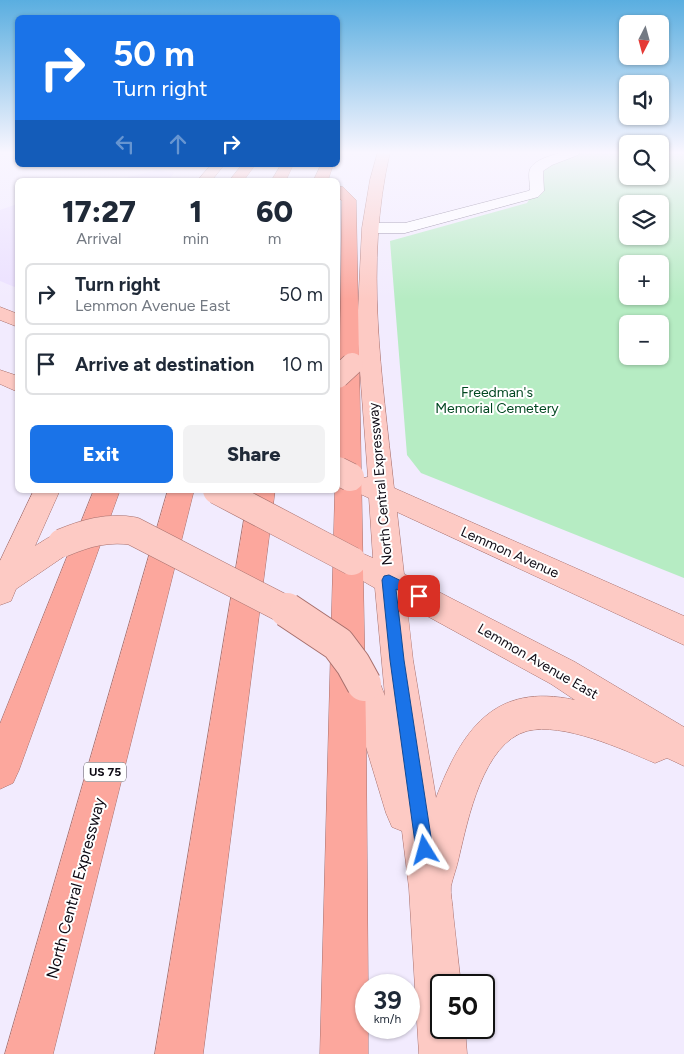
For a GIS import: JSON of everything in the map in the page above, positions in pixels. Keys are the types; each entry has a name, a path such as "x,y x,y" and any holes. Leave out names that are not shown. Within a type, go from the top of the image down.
{"highway":[{"path":"344,1054 348,730 349,201"},
{"path":"0,770 106,493"},
{"name":"North Central Expressway","path":"30,1054 180,493"},
{"path":"179,1054 262,493"}],"main road":[{"name":"North Central Expressway","path":"374,201 370,228 367,331 397,660 430,888 443,1054"},
{"path":"0,311 15,313"},
{"path":"0,311 15,319"},
{"path":"345,371 367,331"},
{"path":"0,376 15,384"},
{"name":"Lemmon Avenue","path":"344,474 684,630"},
{"path":"3,586 46,493"},
{"path":"223,493 389,580"},
{"path":"3,586 62,543 106,528 119,528 133,531 285,609 338,644 353,664 364,684 430,888"},
{"name":"Lemmon Avenue East","path":"389,580 563,673 684,748"},
{"path":"430,888 458,788 488,735 504,722 528,713 572,716 642,738 684,761"}],"street":[{"path":"370,228 405,228 506,201"}],"shaded area":[{"path":"15,205 15,287 0,281 0,210"}],"green space":[{"name":"Freedman's Memorial Cemetery","path":"528,201 619,201 619,245 669,245 669,201 684,201 684,578 421,473 407,455 390,241"}],"route":[{"path":"419,596 389,580 397,660 425,850"}]}
